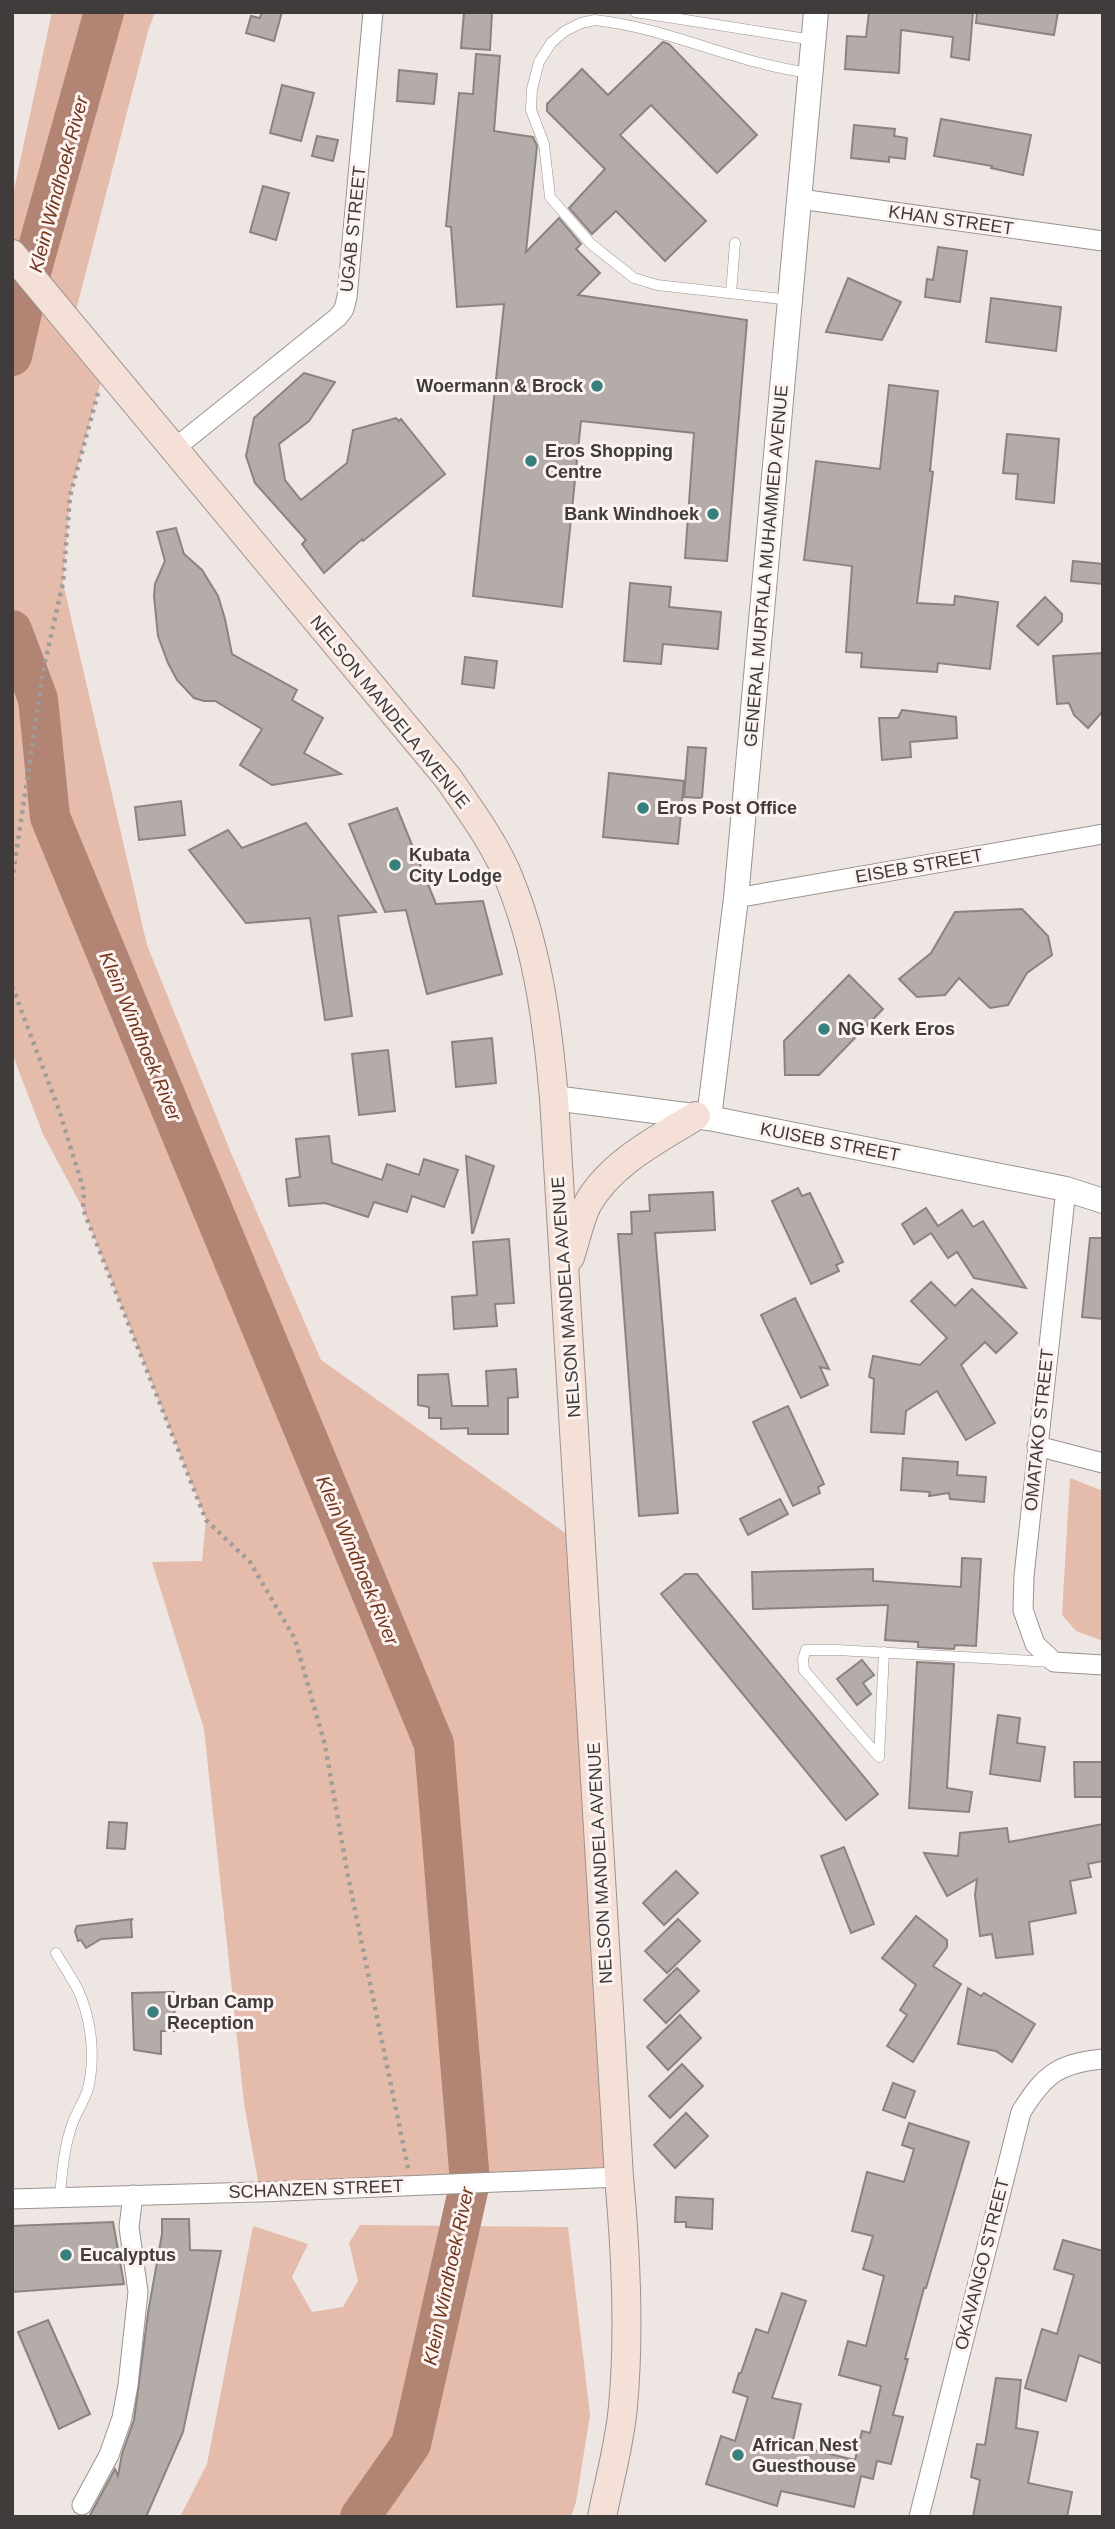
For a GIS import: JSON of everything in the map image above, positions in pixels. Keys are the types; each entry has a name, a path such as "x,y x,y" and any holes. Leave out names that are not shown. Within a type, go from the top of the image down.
{"main road":[{"name":"NELSON MANDELA AVENUE","path":"12,254 448,778 476,818 504,867 528,931 540,975 554,1098 625,2247 627,2341 623,2409 601,2517"},
{"path":"565,1273 587,1205 605,1182 627,1161 703,1117"}],"street":[{"name":"UGAB STREET","path":"174,449 338,317 344,309 373,12"},
{"name":"GENERAL MURTALA MUHAMMED AVENUE","path":"703,1117 736,898 816,12"},
{"name":"KHAN STREET","path":"800,200 1103,241"},
{"name":"EISEB STREET","path":"736,898 1103,834"},
{"name":"KUISEB STREET","path":"554,1098 703,1117 1066,1189 1103,1201"},
{"name":"OMATAKO STREET","path":"1054,1662 1035,1644 1023,1610 1037,1446 1066,1189"},
{"path":"1037,1446 1103,1463"},
{"path":"1054,1662 1103,1665"},
{"name":"OKAVANGO STREET","path":"919,2517 1021,2112 1037,2087 1056,2070 1080,2061 1103,2059"},
{"name":"SCHANZEN STREET","path":"12,2199 619,2177"},
{"path":"82,2505 109,2455 122,2418 128,2385 138,2291 129,2227 133,2195"}],"lane":[{"path":"635,12 813,40"},
{"path":"790,300 657,285 634,278 591,244 550,197 544,144 531,110 532,89 539,62 551,44 565,32 595,20 685,40 775,69 811,73"},
{"path":"730,293 735,243"},
{"path":"884,1653 879,1757 804,1670 806,1650 884,1653 1054,1662"},
{"path":"56,1953 79,1992 89,2023 91,2043 87,2092 65,2149 60,2197"}],"path":[{"path":"12,881 44,666 63,583 70,496 105,366"},
{"path":"12,986 59,1110 84,1191 83,1209 206,1520 250,1562 295,1639 325,1745 348,1876 412,2186"}],"shaded area":[{"path":"52,12 155,12 72,326 105,366 70,496 63,583 147,945 231,1153 321,1360 578,1542 619,2177 260,2192 244,2103 204,1729 152,1562 202,1561 206,1520 83,1209 43,1134 12,1053 12,199"},
{"path":"1070,1478 1103,1491 1103,1641 1076,1631 1062,1615"},
{"path":"360,2225 568,2227 590,2415 576,2502 571,2517 180,2517 207,2464 253,2226 308,2244 292,2277 312,2312 343,2307 358,2281 349,2243"}],"building":[{"path":"262,12 282,12 274,41 246,33 251,16 260,18"},
{"path":"464,12 492,12 490,50 461,48"},
{"path":"869,12 973,12 969,60 951,57 953,37 901,30 899,73 845,69 847,36 866,37"},
{"path":"977,12 1058,12 1054,35 976,23"},
{"path":"663,42 669,44 757,135 717,173 651,105 620,135 706,221 665,261 616,211 592,234 569,208 605,169 547,111 547,104 582,69 608,95"},
{"name":"Eros Shopping Centre","path":"476,54 500,56 494,131 533,137 537,146 526,252 559,218 581,244 576,249 600,273 578,295 747,320 727,561 685,558 694,433 581,421 562,607 473,596 504,304 457,307 451,227 446,226 459,93 473,94"},
{"path":"399,70 437,74 434,104 397,101"},
{"path":"282,85 314,93 301,141 270,133"},
{"path":"941,119 1031,135 1023,175 991,168 992,166 934,156"},
{"path":"854,125 895,129 894,136 907,138 905,159 889,157 889,162 851,158"},
{"path":"317,136 338,140 333,161 312,156"},
{"path":"263,186 289,193 276,240 250,232"},
{"path":"938,247 967,251 960,302 925,297 927,279 933,280"},
{"path":"848,278 901,302 882,340 826,332"},
{"path":"991,298 1061,307 1056,351 986,342"},
{"path":"304,373 335,382 309,421 279,444 285,480 301,500 347,463 353,430 396,418 399,421 401,419 445,474 363,541 362,539 324,573 302,544 306,540 255,483 246,456 254,418"},
{"path":"889,385 938,391 930,471 933,472 917,603 954,605 955,596 998,602 990,669 938,663 937,672 861,667 862,653 846,652 852,566 804,560 816,461 880,469"},
{"path":"1007,434 1059,439 1054,503 1016,499 1018,474 1003,473"},
{"path":"176,528 184,554 202,570 218,596 232,654 297,690 292,700 323,718 304,753 341,774 272,785 240,765 262,729 215,701 194,698 177,680 158,636 154,596 155,584 165,561 157,532"},
{"path":"1073,561 1103,564 1103,584 1071,581"},
{"path":"630,583 671,587 669,607 721,612 718,649 663,644 661,664 624,661"},
{"path":"1045,597 1062,614 1062,621 1038,645 1017,626"},
{"path":"1103,653 1103,711 1088,728 1074,715 1069,703 1057,704 1053,656"},
{"path":"465,657 497,661 494,688 462,684"},
{"path":"902,710 956,717 957,738 910,742 911,757 882,760 879,718 898,718"},
{"path":"688,747 706,748 702,798 684,797"},
{"path":"609,773 684,781 678,844 603,837"},
{"path":"181,801 185,835 139,840 135,807"},
{"path":"397,808 436,904 483,901 502,974 427,994 406,910 385,912 349,824"},
{"path":"306,823 376,912 338,916 352,1016 325,1020 310,918 246,923 189,850 228,830 242,848"},
{"path":"1022,909 1048,936 1052,955 1027,973 1008,1005 990,1008 959,978 945,995 917,997 899,979 931,953 955,912"},
{"path":"849,975 883,1009 819,1075 785,1075 784,1041"},
{"path":"492,1038 496,1083 456,1087 452,1042"},
{"path":"388,1050 395,1111 359,1115 352,1054"},
{"path":"329,1136 332,1163 382,1180 387,1164 419,1175 424,1159 458,1170 444,1207 412,1196 407,1212 374,1202 368,1217 325,1203 289,1206 286,1179 300,1177 296,1139"},
{"path":"466,1156 494,1166 473,1233 472,1233"},
{"path":"798,1188 802,1196 810,1193 843,1262 836,1265 839,1271 811,1284 772,1201"},
{"path":"713,1192 715,1230 655,1233 678,1513 639,1516 618,1234 632,1234 631,1212 650,1211 649,1195"},
{"path":"926,1208 938,1226 962,1210 973,1227 983,1221 1026,1288 974,1278 957,1252 948,1258 931,1233 914,1244 902,1224"},
{"path":"1090,1238 1103,1238 1103,1319 1082,1317"},
{"path":"509,1239 514,1303 495,1304 497,1326 454,1329 452,1297 477,1295 473,1242"},
{"path":"931,1282 955,1306 972,1289 1017,1333 996,1353 985,1342 961,1365 995,1423 966,1440 937,1391 906,1411 904,1434 871,1432 874,1379 869,1377 873,1356 920,1365 947,1338 911,1301"},
{"path":"795,1298 829,1369 820,1367 828,1385 801,1398 761,1315"},
{"path":"516,1369 518,1397 508,1398 508,1434 468,1434 468,1428 441,1429 441,1418 429,1418 429,1407 418,1405 418,1375 448,1374 452,1406 488,1406 486,1371"},
{"path":"788,1406 824,1484 818,1487 820,1493 793,1506 753,1422"},
{"path":"903,1458 958,1462 957,1475 986,1477 984,1502 950,1499 949,1493 929,1496 930,1492 901,1490"},
{"path":"780,1499 788,1514 748,1535 740,1519"},
{"path":"962,1558 981,1559 976,1646 955,1645 954,1649 918,1647 918,1642 885,1640 888,1605 753,1609 752,1572 873,1569 873,1581 961,1587"},
{"path":"685,1574 697,1574 878,1794 846,1820 661,1594"},
{"path":"862,1660 874,1675 863,1683 871,1694 857,1705 837,1679"},
{"path":"917,1662 954,1664 947,1788 972,1792 969,1812 909,1808"},
{"path":"998,1715 1020,1718 1017,1743 1045,1747 1040,1781 990,1774"},
{"path":"1074,1762 1103,1762 1103,1797 1075,1797"},
{"path":"109,1822 127,1823 125,1849 107,1848"},
{"path":"1103,1824 1103,1861 1088,1864 1091,1877 1070,1881 1076,1913 1029,1922 1033,1954 996,1958 992,1934 980,1936 975,1895 977,1879 947,1896 924,1853 958,1856 960,1833 1007,1828 1009,1842"},
{"path":"844,1847 874,1924 851,1933 821,1856"},
{"path":"676,1871 698,1893 664,1925 643,1903"},
{"path":"916,1916 947,1940 947,1947 933,1966 961,1984 913,2062 887,2046 907,2015 900,2010 916,1985 882,1958"},
{"path":"133,1919 132,1937 101,1939 86,1948 81,1940 78,1941 75,1931 77,1926"},
{"path":"678,1919 700,1941 667,1973 645,1951"},
{"path":"677,1968 699,1991 666,2023 644,2000"},
{"path":"968,1988 981,1996 984,1993 1035,2024 1012,2062 996,2051 958,2044"},
{"name":"Urban Camp Reception","path":"174,1992 175,2031 161,2031 161,2054 134,2050 132,1993"},
{"path":"680,2015 701,2038 668,2070 647,2047"},
{"path":"682,2064 703,2086 670,2118 649,2096"},
{"path":"893,2083 915,2091 905,2118 883,2110"},
{"path":"686,2113 708,2136 675,2168 654,2145"},
{"path":"909,2123 969,2142 905,2359 908,2359 893,2415 903,2417 891,2464 877,2461 873,2479 861,2476 854,2507 781,2491 777,2506 706,2484 721,2436 735,2441 748,2397 733,2392 739,2373 756,2329 768,2333 782,2293 806,2301 772,2398 801,2404 792,2445 855,2460 862,2431 870,2433 881,2386 839,2375 848,2341 866,2346 884,2276 863,2269 873,2236 852,2231 867,2172 904,2182 914,2149 902,2145"},
{"path":"676,2197 713,2199 712,2229 686,2227 686,2222 675,2222"},
{"path":"162,2219 189,2219 190,2250 221,2251 183,2432 146,2517 89,2517 115,2469 118,2476 122,2454 134,2420"},
{"name":"Eucalyptus","path":"113,2222 124,2284 12,2292 12,2226"},
{"path":"1063,2240 1103,2251 1103,2364 1079,2355 1066,2401 1025,2388 1042,2329 1057,2334 1074,2275 1054,2269"},
{"path":"48,2320 90,2414 59,2429 18,2332"},
{"path":"996,2378 1021,2380 1016,2428 1038,2432 1028,2483 1072,2492 1067,2517 973,2517 980,2480 971,2477 977,2444 985,2445"}],"waterway":[{"name":"Klein Windhoek River","path":"12,356 30,276 104,12"},
{"name":"Klein Windhoek River","path":"12,630 38,699 50,817 434,1744 470,2182 411,2444 360,2517"}],"place":[{"name":"Woermann & Brock","path":"597,386"},
{"name":"Eros Shopping Centre","path":"531,461"},
{"name":"Bank Windhoek","path":"713,514"},
{"name":"Eros Post Office","path":"643,808"},
{"name":"Kubata City Lodge","path":"395,865"},
{"name":"NG Kerk Eros","path":"824,1029"},
{"name":"Urban Camp Reception","path":"153,2012"},
{"name":"Eucalyptus","path":"66,2255"},
{"name":"African Nest Guesthouse","path":"738,2455"}]}
